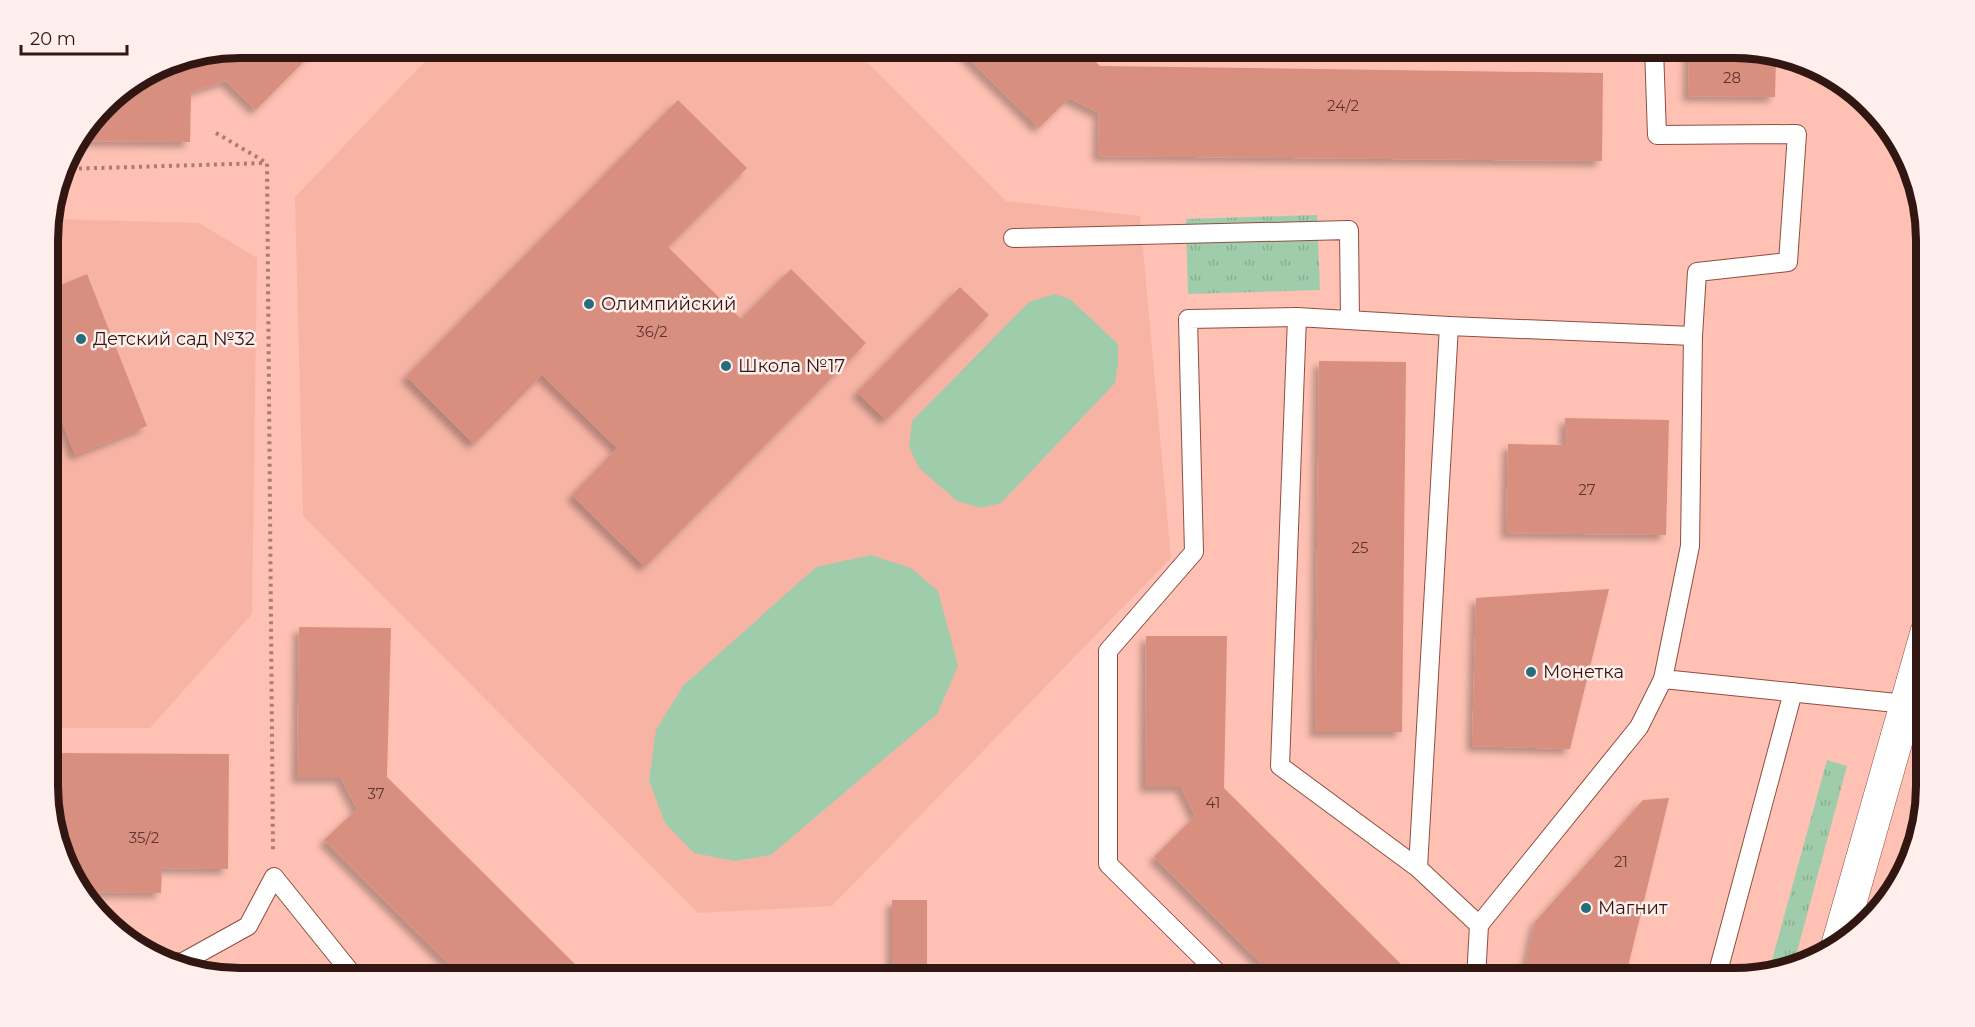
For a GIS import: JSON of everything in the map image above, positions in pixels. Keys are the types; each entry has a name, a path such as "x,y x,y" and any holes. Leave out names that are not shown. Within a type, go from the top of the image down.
{"street":[{"path":"1841,934 1916,670"}],"lane":[{"path":"1477,968 1479,925 1638,727 1663,679 1690,546 1693,336 1697,272 1788,262 1797,134 1657,135 1654,58"},
{"path":"1012,238 1349,230 1350,320"},
{"path":"1213,968 1108,864 1108,651 1194,552 1188,319 1297,316 1449,326 1693,336"},
{"path":"1297,316 1280,765 1418,868 1479,925"},
{"path":"1418,868 1449,326"},
{"path":"1663,679 1906,704"},
{"path":"1719,968 1792,692"},
{"path":"186,960 248,926 274,877 347,968"}],"path":[{"path":"216,133 267,163"},
{"path":"73,169 267,163"},
{"path":"267,163 274,877"}],"shaded area":[{"name":"Школа №17","path":"428,58 863,58 1006,201 1140,216 1171,558 832,906 698,913 303,516 295,197"},
{"path":"60,219 199,223 257,258 252,614 150,728 58,728"}],"green space":[{"path":"1317,215 1320,290 1188,294 1186,219"},
{"path":"1054,294 1070,299 1118,344 1115,383 1001,503 981,508 957,501 919,468 909,447 912,421 1029,302"},
{"path":"871,555 911,568 938,591 958,666 937,714 771,855 734,861 694,853 665,823 649,781 656,730 683,686 816,567"},
{"path":"1827,760 1847,766 1795,958 1771,965"}],"building":[{"path":"307,58 256,110 226,81 191,92 190,142 88,141 120,104 139,89 171,72 217,60"},
{"path":"968,58 1092,58 1100,66 1603,73 1602,161 1098,156 1099,113 1069,98 1039,128"},
{"path":"1689,58 1735,58 1776,64 1775,97 1688,96"},
{"path":"678,100 747,168 668,247 741,319 791,269 866,343 645,567 572,495 617,448 542,375 474,444 406,376"},
{"name":"Детский сад №32","path":"87,274 147,426 75,455 59,413 59,286"},
{"path":"960,287 989,315 886,420 857,392"},
{"path":"1319,361 1406,362 1402,732 1315,732"},
{"path":"1565,418 1669,420 1666,535 1506,533 1508,444 1565,445"},
{"name":"Монетка","path":"1609,589 1570,749 1472,746 1476,598"},
{"path":"299,627 391,628 387,777 579,968 453,968 324,840 357,809 341,778 297,778"},
{"path":"1146,636 1227,636 1224,788 1405,968 1266,968 1154,857 1195,816 1181,787 1145,787"},
{"path":"58,753 229,754 228,869 162,868 161,893 93,892 82,876 82,863 76,863 65,834 60,810"},
{"path":"1669,798 1628,968 1525,968 1535,922 1643,800"},
{"path":"892,900 927,900 927,968 892,968"}],"place":[{"name":"Олимпийский","path":"589,304"},
{"name":"Детский сад №32","path":"81,339"},
{"name":"Школа №17","path":"726,366"},
{"name":"Монетка","path":"1531,672"},
{"name":"Магнит","path":"1586,908"}]}
